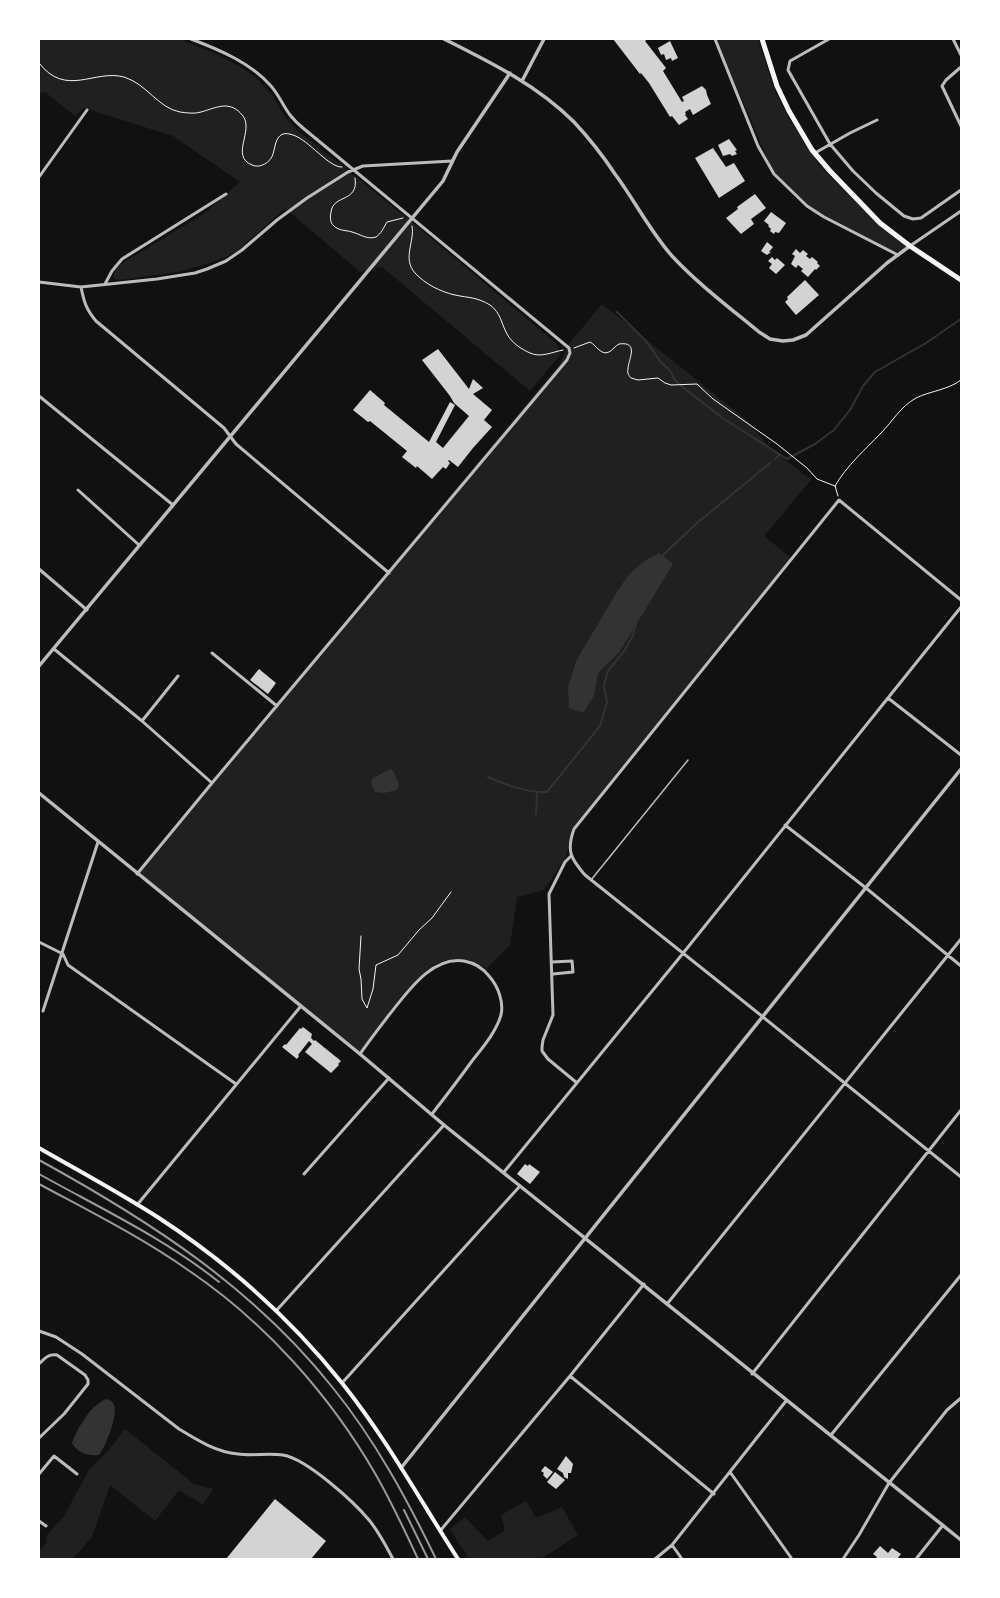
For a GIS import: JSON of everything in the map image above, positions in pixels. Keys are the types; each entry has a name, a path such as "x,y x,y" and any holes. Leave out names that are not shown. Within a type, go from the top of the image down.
{"highway":[{"path":"762,39 777,86 789,111 815,153 830,171 880,223 910,246 961,280"}],"main road":[{"path":"39,1148 171,1226 214,1258 276,1311 310,1346 342,1383 372,1423 458,1559"}],"street":[{"path":"137,874 453,495 568,360 570,355 569,348 411,218 294,119 270,85 257,73 238,60 192,39"},
{"path":"444,39 510,73 553,104 582,132 616,174 649,225 673,257 759,332 770,339 788,341 806,335 887,263 961,211"},
{"path":"522,81 544,39"},
{"path":"715,39 758,146 774,174 807,206 824,217 898,255"},
{"path":"829,39 790,61 788,70 830,144 853,171 876,193 904,216 913,219 921,218 961,190"},
{"path":"953,39 961,55"},
{"path":"961,67 946,80 942,86 961,126"},
{"path":"39,666 443,181 452,161 510,73"},
{"path":"39,178 87,110"},
{"path":"815,153 877,120"},
{"path":"39,282 81,287 121,284 195,273 220,264 242,250 277,220 307,198 354,169 363,166 452,161"},
{"path":"105,284 112,271 122,258 226,194"},
{"path":"81,287 84,303 96,321 224,428 236,444 389,573"},
{"path":"39,396 173,505"},
{"path":"78,490 139,545"},
{"path":"961,600 839,500 574,829 570,847 571,856 585,875 961,1177"},
{"path":"39,569 87,610"},
{"path":"504,1172 683,954 785,825 961,608"},
{"path":"54,649 142,721 212,783"},
{"path":"212,653 277,706"},
{"path":"142,721 178,676"},
{"path":"888,698 961,755"},
{"path":"401,1468 961,769"},
{"path":"39,793 520,1186 644,1284 752,1374 831,1435 961,1540"},
{"path":"785,825 866,888 961,966"},
{"path":"43,1011 63,954 98,842"},
{"path":"571,856 565,862 549,894 553,974 553,1015 542,1044 542,1051 548,1059 577,1083"},
{"path":"667,1304 961,939"},
{"path":"39,942 63,954 68,966 236,1084"},
{"path":"360,1054 415,984 428,971 444,963 459,960 474,963 483,968 492,979 498,990 502,1003 501,1014 494,1032 432,1114"},
{"path":"552,962 572,961 573,972 553,974"},
{"path":"137,1205 301,1006"},
{"path":"304,1174 389,1078"},
{"path":"752,1374 961,1110"},
{"path":"276,1311 444,1124"},
{"path":"342,1383 520,1186"},
{"path":"831,1435 961,1275"},
{"path":"440,1531 570,1376 644,1284"},
{"path":"39,1331 56,1336 82,1354 179,1429 197,1440 218,1450 236,1454 284,1455 304,1464 350,1501 369,1520 381,1537 393,1559"},
{"path":"39,1364 51,1354 57,1355 85,1375 88,1380 88,1384 64,1414 39,1438"},
{"path":"570,1376 714,1494"},
{"path":"843,1559 859,1535 889,1483 947,1410 961,1398"},
{"path":"655,1559 672,1545 714,1494 786,1401"},
{"path":"39,1474 54,1456 77,1474"},
{"path":"730,1472 792,1559"},
{"path":"39,1521 46,1526"},
{"path":"916,1559 943,1525"},
{"path":"672,1545 682,1559"}],"lane":[{"path":"591,880 688,760"}],"path":[{"path":"39,63 52,74 69,81 77,81 101,76 115,76 131,79 146,88 163,105 180,112 200,113 221,106 234,109 243,116 246,123 242,151 244,160 251,165 262,166 268,162 273,154 276,139 287,134 307,142 334,166 343,167"},
{"path":"354,176 356,183 354,192 336,202 331,208 331,220 335,226 371,238 379,234 387,222 405,219"},
{"path":"412,225 409,257 415,273 441,290 457,295 474,297 491,306 499,314 512,341 529,353 542,355 564,350"},
{"path":"575,348 590,342 595,344 601,352 606,354 619,344 627,344 632,352 628,370 631,378 638,380 658,378 666,383 674,385 698,384 713,399 784,449 817,479 835,486 838,491 839,500"},
{"path":"835,486 846,470 881,433 897,412 909,402 953,385 961,380"},
{"path":"361,936 359,969 362,978 362,999 367,1008 373,989 376,965 398,955 419,930 432,918 451,892"}],"shaded area":[{"path":"39,39 179,39 219,55 239,66 255,77 273,96 285,117 298,131 407,218 558,345 560,355 530,391 382,267 360,272 285,208 235,253 213,262 178,272 119,280 114,279 113,275 117,268 124,262 205,213 240,182 173,136 84,108 75,116 45,92 39,94"},
{"path":"716,39 758,39 776,94 790,120 820,166 867,213 907,246 899,252 890,250 815,213 774,174"},
{"path":"602,304 748,421 768,446 811,480 764,536 791,558 572,829 566,857 544,890 517,897 510,945 487,968 460,959 449,959 432,967 410,987 398,1001 360,1051 323,1024 137,871 560,364 568,345"},
{"path":"659,553 673,564 620,651 598,673 594,696 583,713 569,708 568,687 576,661 618,590 631,572 646,560"},
{"path":"390,769 393,770 399,784 397,790 384,793 375,792 371,783 373,778"},
{"path":"106,1399 112,1401 115,1410 113,1423 108,1438 99,1455 83,1453 72,1443 85,1418 94,1407"},
{"path":"125,1429 194,1484 213,1489 203,1505 179,1490 155,1521 110,1485 92,1537 73,1559 39,1559 39,1551 47,1543 46,1536 64,1516 89,1470 107,1452"},
{"path":"526,1501 536,1518 562,1507 578,1535 541,1559 469,1559 450,1529 465,1517 488,1541 505,1530 501,1515"}],"building":[{"path":"613,39 648,39 645,41 666,68 663,71 682,102 684,101 682,97 702,86 706,90 711,104 693,115 690,109 685,112 688,119 679,125 672,116 670,117 649,83 641,73 640,74"},
{"path":"670,41 678,58 672,61 671,58 666,60 664,54 661,55 658,48"},
{"path":"729,139 737,150 735,151 737,154 732,156 730,154 723,156 718,145"},
{"path":"713,148 726,167 734,163 745,181 719,198 695,158"},
{"path":"755,194 766,208 751,219 754,224 741,234 726,218 738,209 737,207"},
{"path":"771,212 786,223 779,233 775,232 774,234 770,231 771,229 768,226 769,225 764,221"},
{"path":"767,242 773,247 769,252 771,252 767,255 761,251"},
{"path":"796,249 800,253 803,250 808,254 806,256 810,259 812,257 820,266 808,277 801,271 803,269 798,265 796,268 791,264 795,256 792,254"},
{"path":"772,257 775,260 777,258 785,265 776,274 769,268 772,264 768,261"},
{"path":"805,280 819,295 796,315 785,302 788,299 787,297"},
{"path":"438,349 469,389 473,379 483,388 473,394 492,410 484,420 492,427 458,467 449,460 448,461 450,463 446,469 443,467 432,479 417,466 416,468 402,457 407,451 370,421 368,422 353,410 370,390 385,403 384,405 429,442 450,402 455,405 436,442 443,448 469,416 454,403 422,360"},
{"path":"259,669 276,683 268,694 250,680"},
{"path":"303,1027 312,1034 311,1038 314,1041 315,1040 341,1061 331,1073 305,1052 312,1044 309,1041 298,1055 299,1056 297,1059 282,1047 285,1044 286,1045 300,1028 301,1029"},
{"path":"525,1164 528,1166 529,1164 540,1172 530,1184 517,1174"},
{"path":"566,1456 573,1464 571,1473 568,1473 568,1479 564,1477 563,1473 557,1469"},
{"path":"545,1466 553,1472 547,1479 541,1471"},
{"path":"555,1472 565,1480 556,1489 547,1482"},
{"path":"275,1499 326,1541 311,1559 226,1559"},
{"path":"880,1546 888,1553 892,1548 901,1554 897,1559 875,1559 877,1557 873,1554"}],"waterway":[{"path":"617,312 646,341 660,361 671,372 675,380 685,389 724,419 787,459 815,444 834,430 850,410 863,386 875,372 926,343 961,319"},
{"path":"775,459 779,455"},
{"path":"661,557 697,523 770,463"},
{"path":"488,777 509,786 524,790 547,792 600,726 607,702 604,685 608,671 625,650 633,635 636,624"},
{"path":"536,814 537,792"}],"railway":[{"path":"39,1160 121,1207 198,1259 235,1288 302,1352 333,1388 363,1428 402,1492 436,1559"},
{"path":"39,1174 154,1237 198,1266 219,1282"},
{"path":"39,1184 152,1246 216,1290 269,1337 294,1362 317,1389 358,1445 376,1475 418,1559"},
{"path":"404,1510 428,1559"}]}
